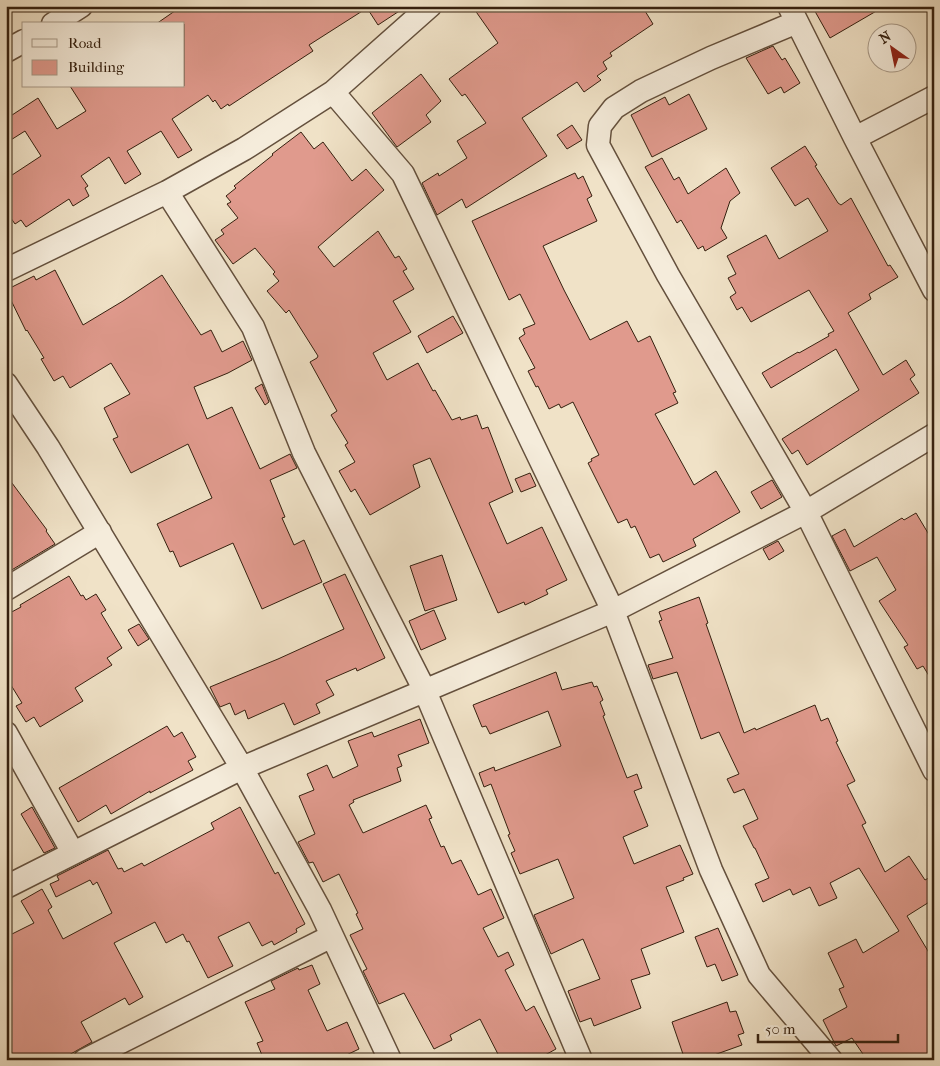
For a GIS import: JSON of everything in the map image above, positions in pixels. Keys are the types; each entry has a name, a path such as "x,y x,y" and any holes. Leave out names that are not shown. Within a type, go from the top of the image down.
{"street":[{"path":"56,22 81,6"},
{"path":"6,270 167,192 244,149 333,92 430,6"},
{"path":"934,290 793,14 711,58 641,91 614,108 600,126 598,145 668,274 806,512 934,770"},
{"path":"6,51 22,42"},
{"path":"333,92 403,174 613,612 711,870 759,975 831,1060"},
{"path":"855,138 934,97"},
{"path":"167,192 253,327 304,453 425,691 580,1060"},
{"path":"6,384 48,447 242,768 320,910 390,1060"},
{"path":"6,887 242,768 613,612 806,512 934,435"},
{"path":"6,589 100,532"},
{"path":"6,733 73,853"},
{"path":"85,1060 332,936"}],"building":[{"path":"182,6 407,6 378,25 367,8 309,45 313,51 229,106 228,104 221,109 215,100 213,102 208,95 172,119 192,150 178,158 161,131 127,151 141,174 125,184 109,157 81,176 88,186 85,188 89,196 73,206 69,199 26,227 21,220 15,224 6,211 6,179 41,156 25,131 6,143 6,119 38,98 57,129 86,111 71,88 185,88 185,22 159,22"},
{"path":"472,6 642,6 653,24 610,53 612,56 603,62 607,69 597,76 601,80 584,92 577,82 522,118 547,156 466,208 462,199 437,215 422,183 438,173 439,176 467,158 457,141 486,123 465,94 462,96 449,79 498,43"},
{"path":"812,6 885,6 830,38"},
{"path":"773,46 782,60 785,58 800,83 784,93 781,87 768,94 746,58"},
{"path":"421,74 441,101 426,115 431,122 397,147 372,113"},
{"path":"689,94 707,129 652,157 631,115 665,97 669,105"},
{"path":"572,125 582,140 567,149 557,135"},
{"path":"301,132 314,149 323,142 352,181 366,169 384,190 318,247 334,267 378,231 395,258 399,256 407,269 403,271 414,289 393,301 411,332 373,353 387,380 418,363 452,420 460,417 461,420 477,415 482,429 488,427 513,492 489,503 507,544 542,527 567,580 546,590 548,594 525,605 524,602 498,613 430,458 413,465 420,487 370,515 355,489 351,492 339,471 355,462 345,445 348,443 331,415 337,411 310,362 318,356 289,310 286,313 267,291 279,281 273,274 275,272 255,248 233,264 215,240 224,234 221,230 238,218 227,204 231,202 226,196 236,188 234,186"},
{"path":"805,146 838,203 841,205 851,198 888,266 890,265 898,277 869,294 871,299 848,313 883,375 906,360 915,375 910,379 919,393 807,465 798,450 792,454 782,439 859,390 836,349 771,388 762,373 829,336 828,334 834,331 809,290 751,322 742,307 737,310 730,297 736,293 728,278 736,274 727,256 766,235 779,259 828,231 808,198 795,206 771,168"},
{"path":"662,158 674,180 679,177 688,194 726,168 740,193 730,201 721,228 727,238 705,251 703,246 698,249 681,220 677,223 645,167"},
{"path":"575,173 578,179 583,176 592,196 587,199 597,221 543,246 564,290 590,340 627,321 638,342 650,336 676,392 673,393 678,403 655,414 694,485 716,471 740,512 693,539 696,546 663,562 659,554 650,558 635,526 631,528 627,519 618,523 588,463 599,455 573,402 561,408 559,404 549,409 538,386 536,387 528,371 535,368 519,338 525,334 523,329 535,324 520,294 509,300 472,221"},
{"path":"55,270 83,325 162,275 201,335 211,330 222,352 243,341 252,360 228,373 194,387 207,419 232,407 260,469 290,454 297,468 270,480 285,517 282,518 294,545 304,540 322,582 262,609 233,543 180,567 173,551 170,552 157,524 212,498 188,444 131,473 113,439 118,437 104,408 130,394 111,363 70,388 63,376 54,381 41,359 44,358 26,331 6,290 34,276 36,280"},
{"path":"453,316 463,333 427,353 418,336"},
{"path":"262,384 269,402 265,405 255,388"},
{"path":"530,473 536,486 521,492 515,479"},
{"path":"6,475 47,530 55,544 10,571 6,566"},
{"path":"772,480 782,497 761,509 751,492"},
{"path":"916,513 934,543 934,684 923,666 917,669 904,647 908,645 879,601 896,590 877,557 850,571 832,536 845,529 854,547 902,518 904,520"},
{"path":"778,541 784,551 769,560 763,549"},
{"path":"442,555 457,600 425,611 410,566"},
{"path":"345,574 385,658 357,671 356,668 326,681 334,695 316,704 320,713 294,725 284,703 248,719 245,710 235,715 230,703 220,707 210,687 344,629 323,584"},
{"path":"69,576 81,596 83,595 86,600 96,594 106,610 101,613 122,648 107,658 112,665 75,688 83,701 40,727 34,717 26,722 16,706 22,703 6,677 6,615"},
{"path":"699,597 708,623 706,624 744,733 755,728 756,730 815,705 821,721 828,718 838,741 836,742 855,781 847,785 866,823 862,825 885,872 909,856 925,880 934,875 934,899 907,916 934,961 934,1056 928,1060 867,1060 852,1038 836,1046 823,1020 847,1007 839,989 844,987 828,953 856,939 863,953 899,931 859,868 830,883 837,898 819,906 810,887 793,895 790,889 763,902 755,884 769,878 743,826 758,819 744,789 734,793 727,779 739,774 719,732 701,739 677,672 653,679 648,665 673,658 659,621 662,620 659,612"},
{"path":"434,610 446,639 421,650 409,621"},
{"path":"139,624 149,639 138,646 128,630"},
{"path":"556,672 562,690 592,682 594,687 597,686 603,700 600,702 605,715 603,716 627,778 637,774 642,788 634,791 648,826 623,837 634,864 680,845 693,874 683,878 684,880 666,887 684,932 641,949 650,974 631,980 641,1008 594,1026 591,1018 580,1022 568,991 600,979 583,939 551,954 534,915 574,898 558,859 520,874 511,853 515,851 508,835 510,834 491,784 484,787 479,773 494,767 495,771 561,746 548,711 490,734 486,726 482,727 473,705"},
{"path":"420,719 429,743 398,755 402,766 397,768 401,781 353,800 354,802 349,805 363,833 426,805 432,818 429,819 441,847 444,846 452,864 461,860 478,895 491,889 504,918 483,928 498,957 508,952 514,965 505,970 526,1011 534,1006 556,1049 536,1060 501,1060 480,1019 450,1035 452,1040 434,1049 404,993 379,1004 363,971 367,969 350,935 363,929 356,914 358,913 339,874 323,882 313,862 309,863 298,842 315,834 299,796 314,790 307,774 327,765 333,778 358,766 348,741 372,732 374,737"},
{"path":"167,726 174,737 182,732 196,757 188,761 193,770 150,793 150,791 111,814 106,805 78,822 59,788"},
{"path":"32,807 55,848 44,853 21,814"},
{"path":"240,807 275,874 278,872 305,924 296,929 297,932 274,945 272,941 262,946 249,922 218,937 233,966 208,978 189,941 187,942 183,934 166,943 155,922 114,943 143,997 129,1005 125,998 81,1022 92,1042 60,1060 6,1060 6,937 34,923 21,901 42,889 52,907 48,910 63,939 112,913 97,882 93,885 90,880 56,897 50,884 59,880 57,876 108,850 118,869 122,868 124,872 142,863 144,866 214,829 211,823"},
{"path":"718,928 738,975 722,981 715,964 707,967 695,937"},
{"path":"312,965 320,984 308,990 327,1031 347,1022 359,1049 336,1060 264,1060 257,1043 263,1041 245,1002 275,989 271,981 298,968 299,970"},
{"path":"727,1002 730,1012 736,1011 744,1033 738,1035 742,1045 700,1060 685,1060 672,1022"}]}
